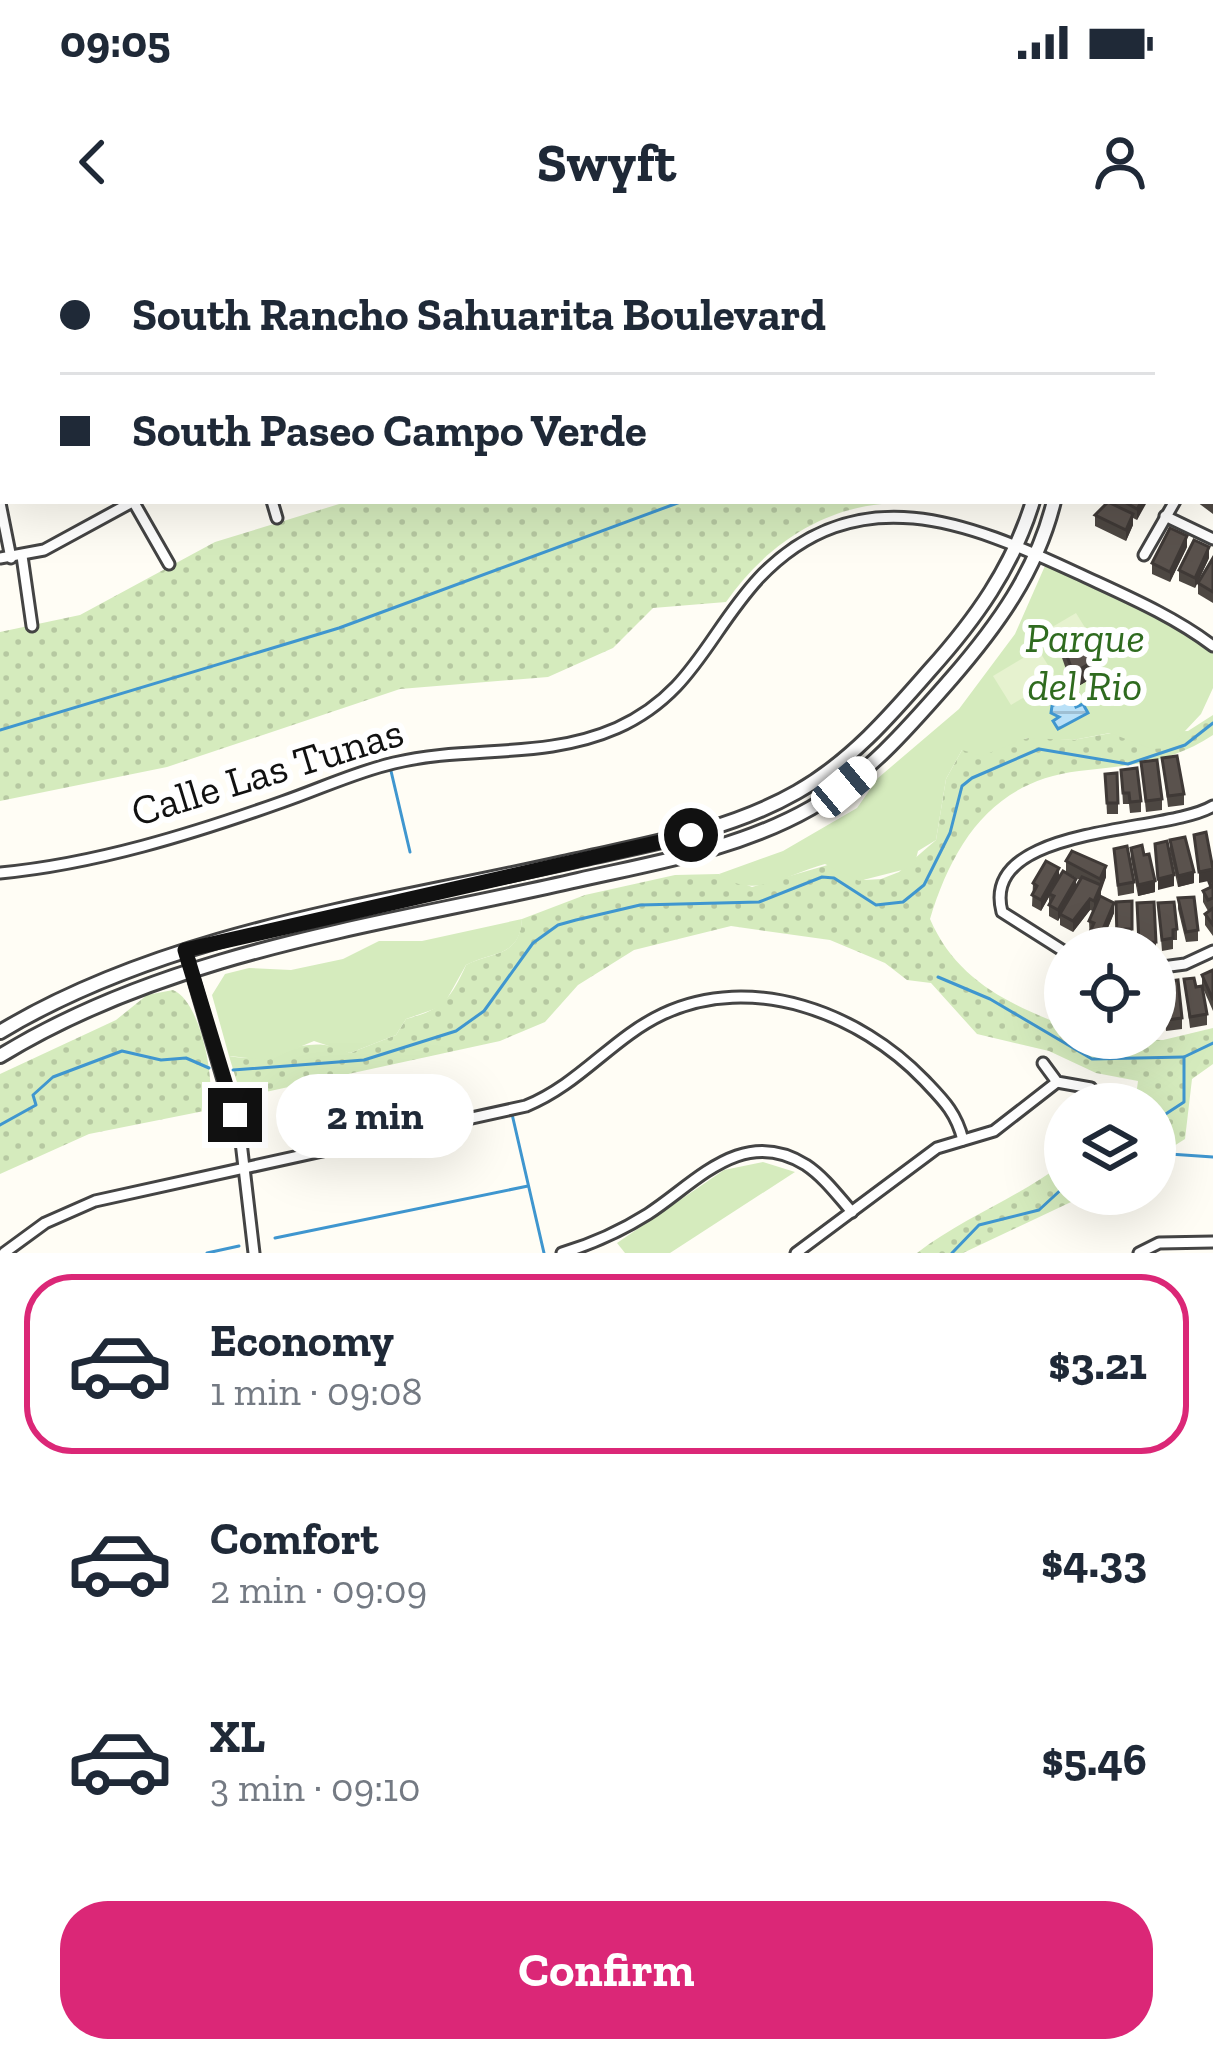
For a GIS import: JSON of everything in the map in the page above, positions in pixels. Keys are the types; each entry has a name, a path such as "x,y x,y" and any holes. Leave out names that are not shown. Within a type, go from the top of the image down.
{"street":[{"path":"0,504 32,626"},
{"path":"11,558 67,540 129,504"},
{"path":"136,504 169,564"},
{"path":"273,504 277,518"},
{"path":"0,1032 88,986 185,950 691,835 773,805 837,766 875,732 968,627 1016,545 1032,504"},
{"path":"0,1056 84,1010 191,968 714,849 771,828 844,787 894,742 997,624 1036,554 1053,504"},
{"path":"1144,555 1173,504"},
{"path":"1166,515 1213,539"},
{"name":"Calle Las Tunas","path":"0,873 137,846 411,759 538,750 603,734 659,702 692,673 743,597 773,564 812,538 854,522 923,517 1016,545 1133,599 1213,646"},
{"path":"1044,940 1011,920 999,900 1033,852 1058,839 1185,820 1213,806"},
{"path":"185,950 235,1115 254,1253"},
{"path":"1176,965 1213,951"},
{"path":"4,1253 45,1222 95,1201 526,1106 573,1083 652,1019 681,1006 736,996 790,1003 890,1048 954,1111 963,1140"},
{"path":"1043,1063 1062,1083"},
{"path":"796,1253 937,1148 994,1131 1057,1082"},
{"path":"562,1253 618,1231 714,1162 736,1155 764,1152 792,1158 820,1177 852,1212"},
{"path":"1139,1253 1159,1244 1213,1242"}],"green space":[{"path":"339,504 882,504 835,515 793,536 756,566 726,602 653,608 613,648 548,677 400,689 167,767 0,801 0,632 80,615 215,542"},
{"name":"Parque del Rio","path":"1048,559 1133,599 1213,646 1213,688 1201,714 1169,748 1152,749 1110,733 1073,740 1027,738 982,756 962,750 946,779 936,840 918,851 914,867 859,881 825,864 758,885 732,882 719,874 783,851 857,808 878,778 959,709 1015,634"},
{"path":"1076,613 1089,634 1055,654 1042,633"},
{"path":"1038,649 1056,678 1011,705 993,676"},
{"path":"1213,715 1213,735 1181,752 1149,762 1049,777 1000,802 965,841 939,891 930,919 941,940 985,986 1044,1017 1044,1050 977,1034 931,983 907,980 885,963 830,940 731,926 634,950 578,985 545,1022 500,1041 247,1096 239,1089 229,1056 262,1056 318,1045 350,1053 396,1035 406,1019 444,1001 466,965 510,947 522,919 585,895 675,875 719,874 752,887 831,864 865,880 899,872 936,840 946,779 962,750 1034,737 1073,740 1111,733 1188,731"},
{"path":"522,919 510,947 466,965 443,1006 406,1019 396,1035 350,1053 314,1041 268,1060 229,1056 212,995 225,974 249,968 291,970 343,959 379,941 422,941"},
{"path":"173,990 183,997 199,1025 210,1081 209,1110 89,1134 0,1174 0,1074 116,1020 147,995"},
{"path":"1213,1028 1213,1064 1192,1079 1185,1139 1176,1145 1176,1083 1138,1083 1096,1073 1066,1059 1176,1059 1176,1037"},
{"path":"763,1162 795,1172 670,1253 625,1253 617,1243 724,1170"},
{"path":"1044,1176 1044,1215 963,1253 917,1253 953,1229"}],"water":[{"path":"1072,696 1076,707 1083,704 1088,713 1058,729 1053,721 1059,717 1051,713 1052,706"}],"building":[{"path":"1106,504 1133,514 1126,530 1095,515"},
{"path":"1170,528 1187,536 1170,572 1152,563"},
{"path":"1194,540 1209,547 1195,578 1179,570"},
{"path":"1213,558 1213,592 1198,583"},
{"path":"1074,632 1096,660 1073,673 1061,639"},
{"path":"1177,756 1184,794 1168,796 1162,758"},
{"path":"1157,760 1162,799 1146,801 1141,762"},
{"path":"1137,768 1141,801 1130,802 1129,793 1123,793 1121,770"},
{"path":"1117,773 1118,803 1107,803 1105,774"},
{"path":"1206,832 1213,869 1199,872 1194,835"},
{"path":"1185,837 1194,872 1178,876 1170,840"},
{"path":"1167,841 1174,875 1158,879 1155,844"},
{"path":"1142,845 1155,881 1138,885 1131,848"},
{"path":"1127,846 1134,882 1118,885 1114,849"},
{"path":"1072,851 1106,866 1100,879 1066,861"},
{"path":"1046,861 1059,868 1041,900 1032,895 1037,886 1033,883"},
{"path":"1063,871 1076,879 1058,910 1049,905 1054,896 1049,894"},
{"path":"1082,877 1101,885 1094,901 1090,899 1073,921 1060,914"},
{"path":"1213,880 1213,898 1208,900 1203,891"},
{"path":"1100,896 1114,903 1104,927 1092,927 1089,921"},
{"path":"1194,897 1198,930 1186,932 1178,898"},
{"path":"1132,901 1132,927 1117,927 1116,902"},
{"path":"1154,902 1155,927 1138,927 1137,903"},
{"path":"1174,902 1177,929 1161,927 1158,903"},
{"path":"1213,970 1213,1000 1202,975"},
{"path":"1194,978 1196,987 1202,986 1207,1014 1190,1017 1184,979"},
{"path":"1176,980 1182,1018 1176,1019"}],"waterway":[{"path":"0,730 339,628 675,504"},
{"path":"233,1070 364,1060 456,1031 484,1011 533,943 558,925 576,920 640,905 759,902 822,877 834,878 876,905 903,902 924,885 950,833 962,786 972,778 1039,749 1128,764 1185,745 1213,723"},
{"path":"391,771 410,852"},
{"path":"938,977 990,999 1092,1059 1184,1057"},
{"path":"1176,1107 1184,1102 1184,1057 1213,1043"},
{"path":"0,1125 36,1105 33,1095 53,1077 122,1051 161,1060 186,1058 209,1068"},
{"path":"512,1114 544,1253"},
{"path":"1176,1154 1213,1157"},
{"path":"275,1238 528,1186"},
{"path":"952,1253 979,1225 1044,1205"},
{"path":"207,1253 239,1246"}],"route":[{"path":"235,1115 185,950 691,835"}]}
